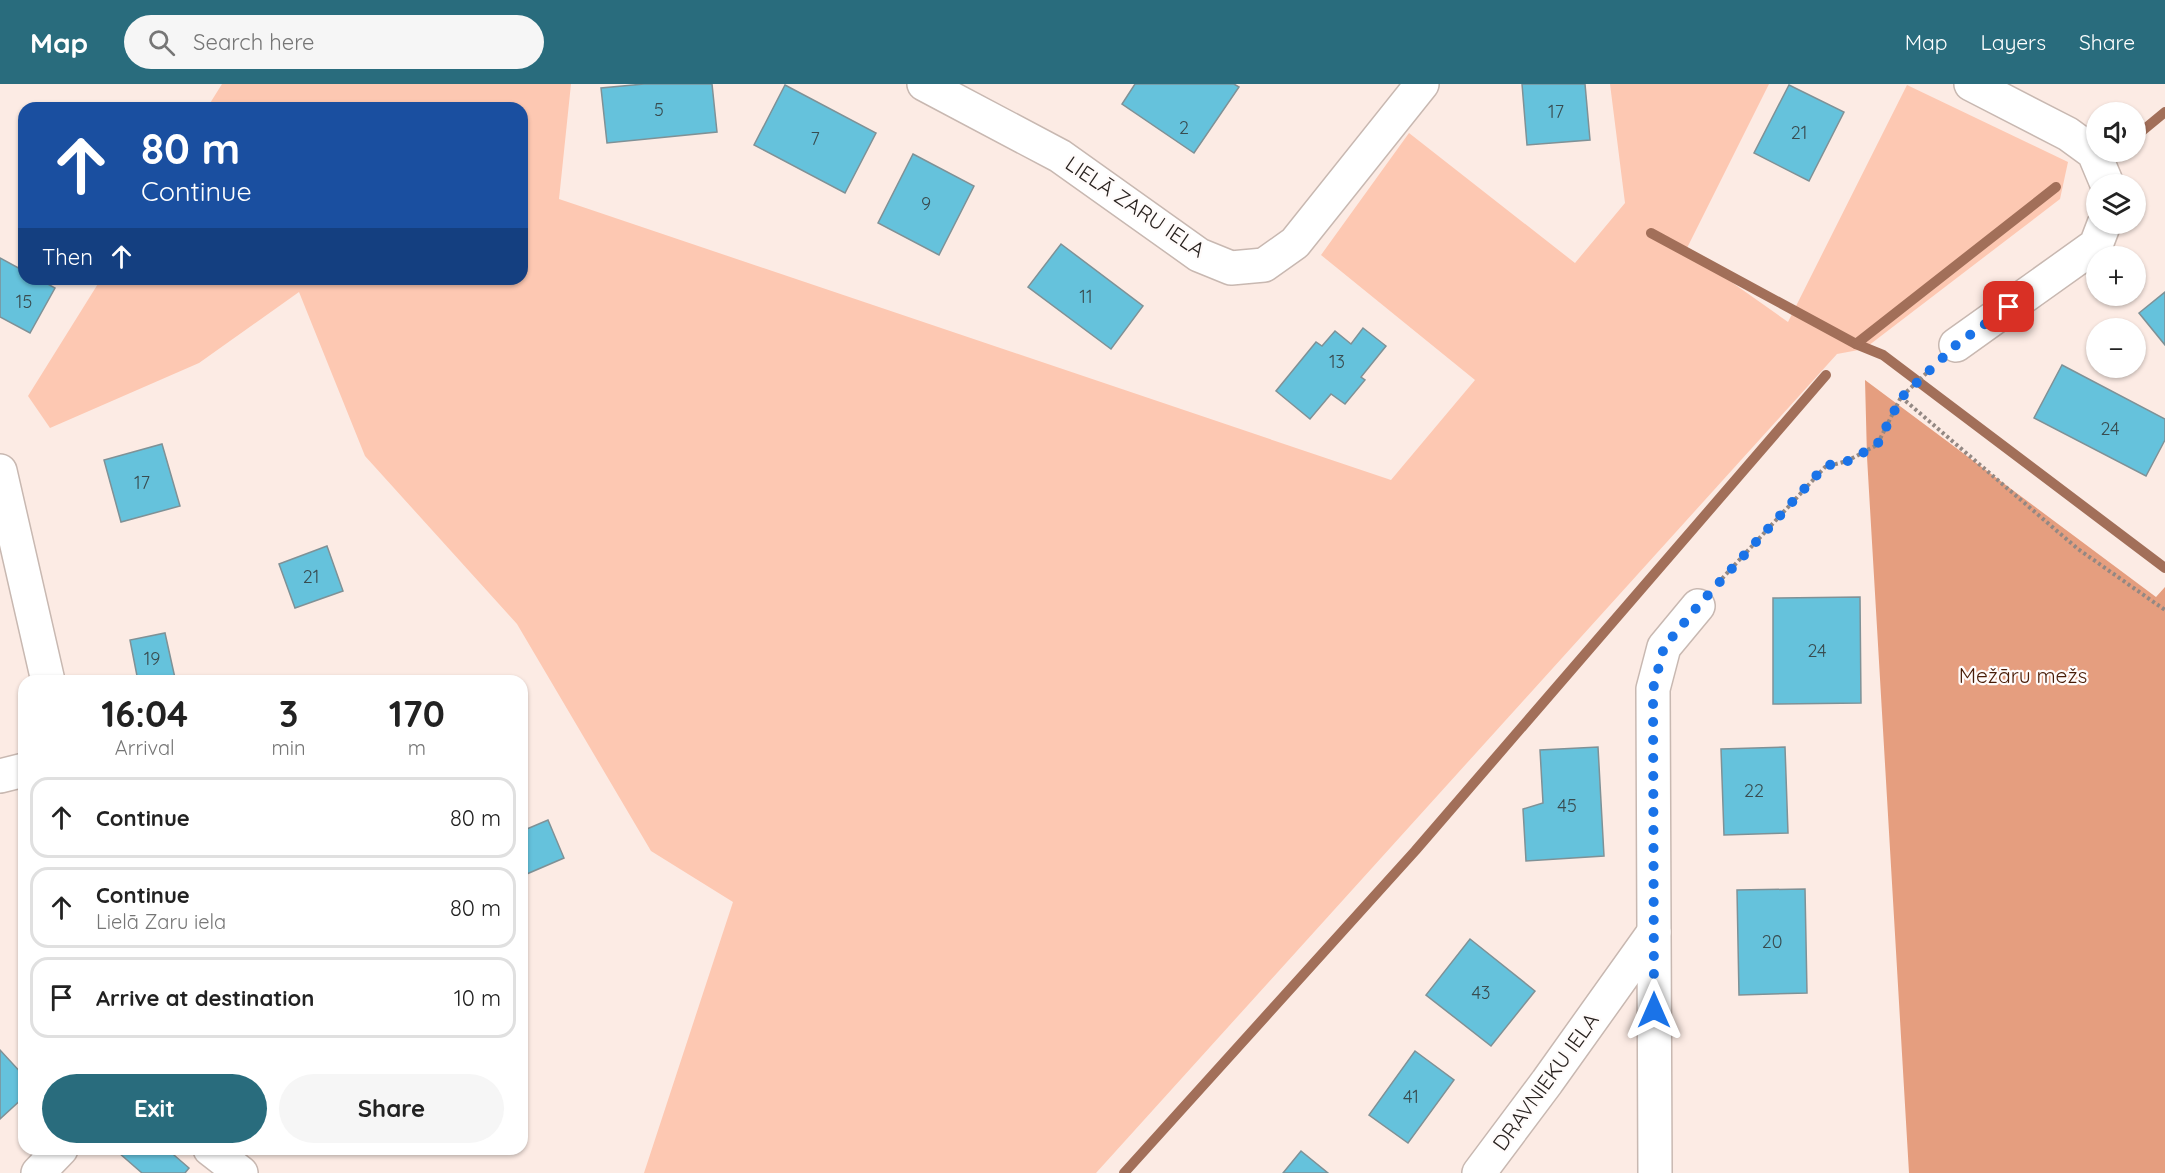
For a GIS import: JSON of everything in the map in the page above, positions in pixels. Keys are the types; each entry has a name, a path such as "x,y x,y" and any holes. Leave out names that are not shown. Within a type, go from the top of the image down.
{"street":[{"name":"LIELĀ ZARU IELA","path":"924,84 1060,156 1199,255 1231,267 1264,265 1295,243 1422,84"},
{"path":"1971,84 2068,134 2094,153 2103,174"},
{"path":"1956,345 2096,245 2100,234"},
{"path":"0,471 47,675"},
{"path":"1655,1173 1653,689 1664,647 1698,606"},
{"path":"0,776 18,772"},
{"name":"DRAVNIEKU IELA","path":"1479,1173 1654,932"},
{"path":"38,1173 55,1155"},
{"path":"218,1155 241,1173"}],"path":[{"path":"1698,606 1825,466 1848,461 1877,445 1901,398 1956,345"},
{"path":"1901,398 2078,549 2165,610"}],"shaded area":[{"path":"222,84 571,84 559,199 1391,480 1475,380 1321,255 1409,133 1575,263 1625,203 1610,84 1769,84 1686,250 1788,322 1907,85 2068,162 2060,199 1864,349 1837,354 1096,1173 644,1173 733,902 651,851 517,624 365,456 299,292 199,363 50,428 28,396 97,285 528,285 528,102 211,102"}],"green space":[{"name":"Mežāru mežs","path":"1865,380 2156,597 2165,587 2165,1173 1909,1173 1867,457"}],"building":[{"path":"644,84 712,84 717,132 607,143 601,88"},
{"path":"1135,84 1234,84 1239,87 1194,153 1122,104"},
{"path":"1522,84 1585,84 1590,140 1527,145"},
{"path":"785,85 876,133 845,193 754,145"},
{"path":"1789,85 1844,112 1809,181 1754,153"},
{"path":"913,154 974,186 939,255 878,223"},
{"path":"1061,244 1143,306 1111,349 1028,287"},
{"path":"0,258 18,268 18,285 50,285 55,288 30,333 0,317"},
{"path":"2165,292 2165,345 2146,322 2146,318 2139,313"},
{"path":"1363,328 1386,346 1361,377 1365,380 1345,404 1331,394 1310,419 1276,391 1316,342 1322,346 1335,331 1351,344"},
{"path":"2062,365 2165,419 2165,440 2146,476 2034,418"},
{"path":"162,444 180,506 121,522 104,460"},
{"path":"327,546 343,591 295,608 279,564"},
{"path":"1860,597 1861,703 1773,704 1773,598"},
{"path":"165,633 174,675 137,675 130,640"},
{"path":"1598,747 1604,856 1526,861 1523,809 1543,803 1540,750"},
{"path":"1785,747 1788,833 1724,835 1721,749"},
{"path":"548,820 564,858 528,873 528,828"},
{"path":"1805,889 1807,993 1739,995 1737,890"},
{"path":"1470,939 1535,991 1491,1046 1426,995"},
{"path":"0,1050 18,1070 18,1102 0,1119"},
{"path":"1415,1051 1454,1080 1408,1143 1369,1115"},
{"path":"1301,1151 1328,1173 1283,1173"},
{"path":"121,1155 174,1155 189,1168 185,1173 142,1173"}],"waterway":[{"path":"2146,128 2165,112"},
{"path":"1856,344 2056,187"},
{"path":"1651,233 1856,344 1883,355 2165,568"},
{"path":"1124,1173 1415,851 1826,375"}],"route":[{"path":"1654,1010 1653,689 1664,647 1698,606 1825,466 1848,461 1877,445 1901,398 1956,345 2009,307"}]}
